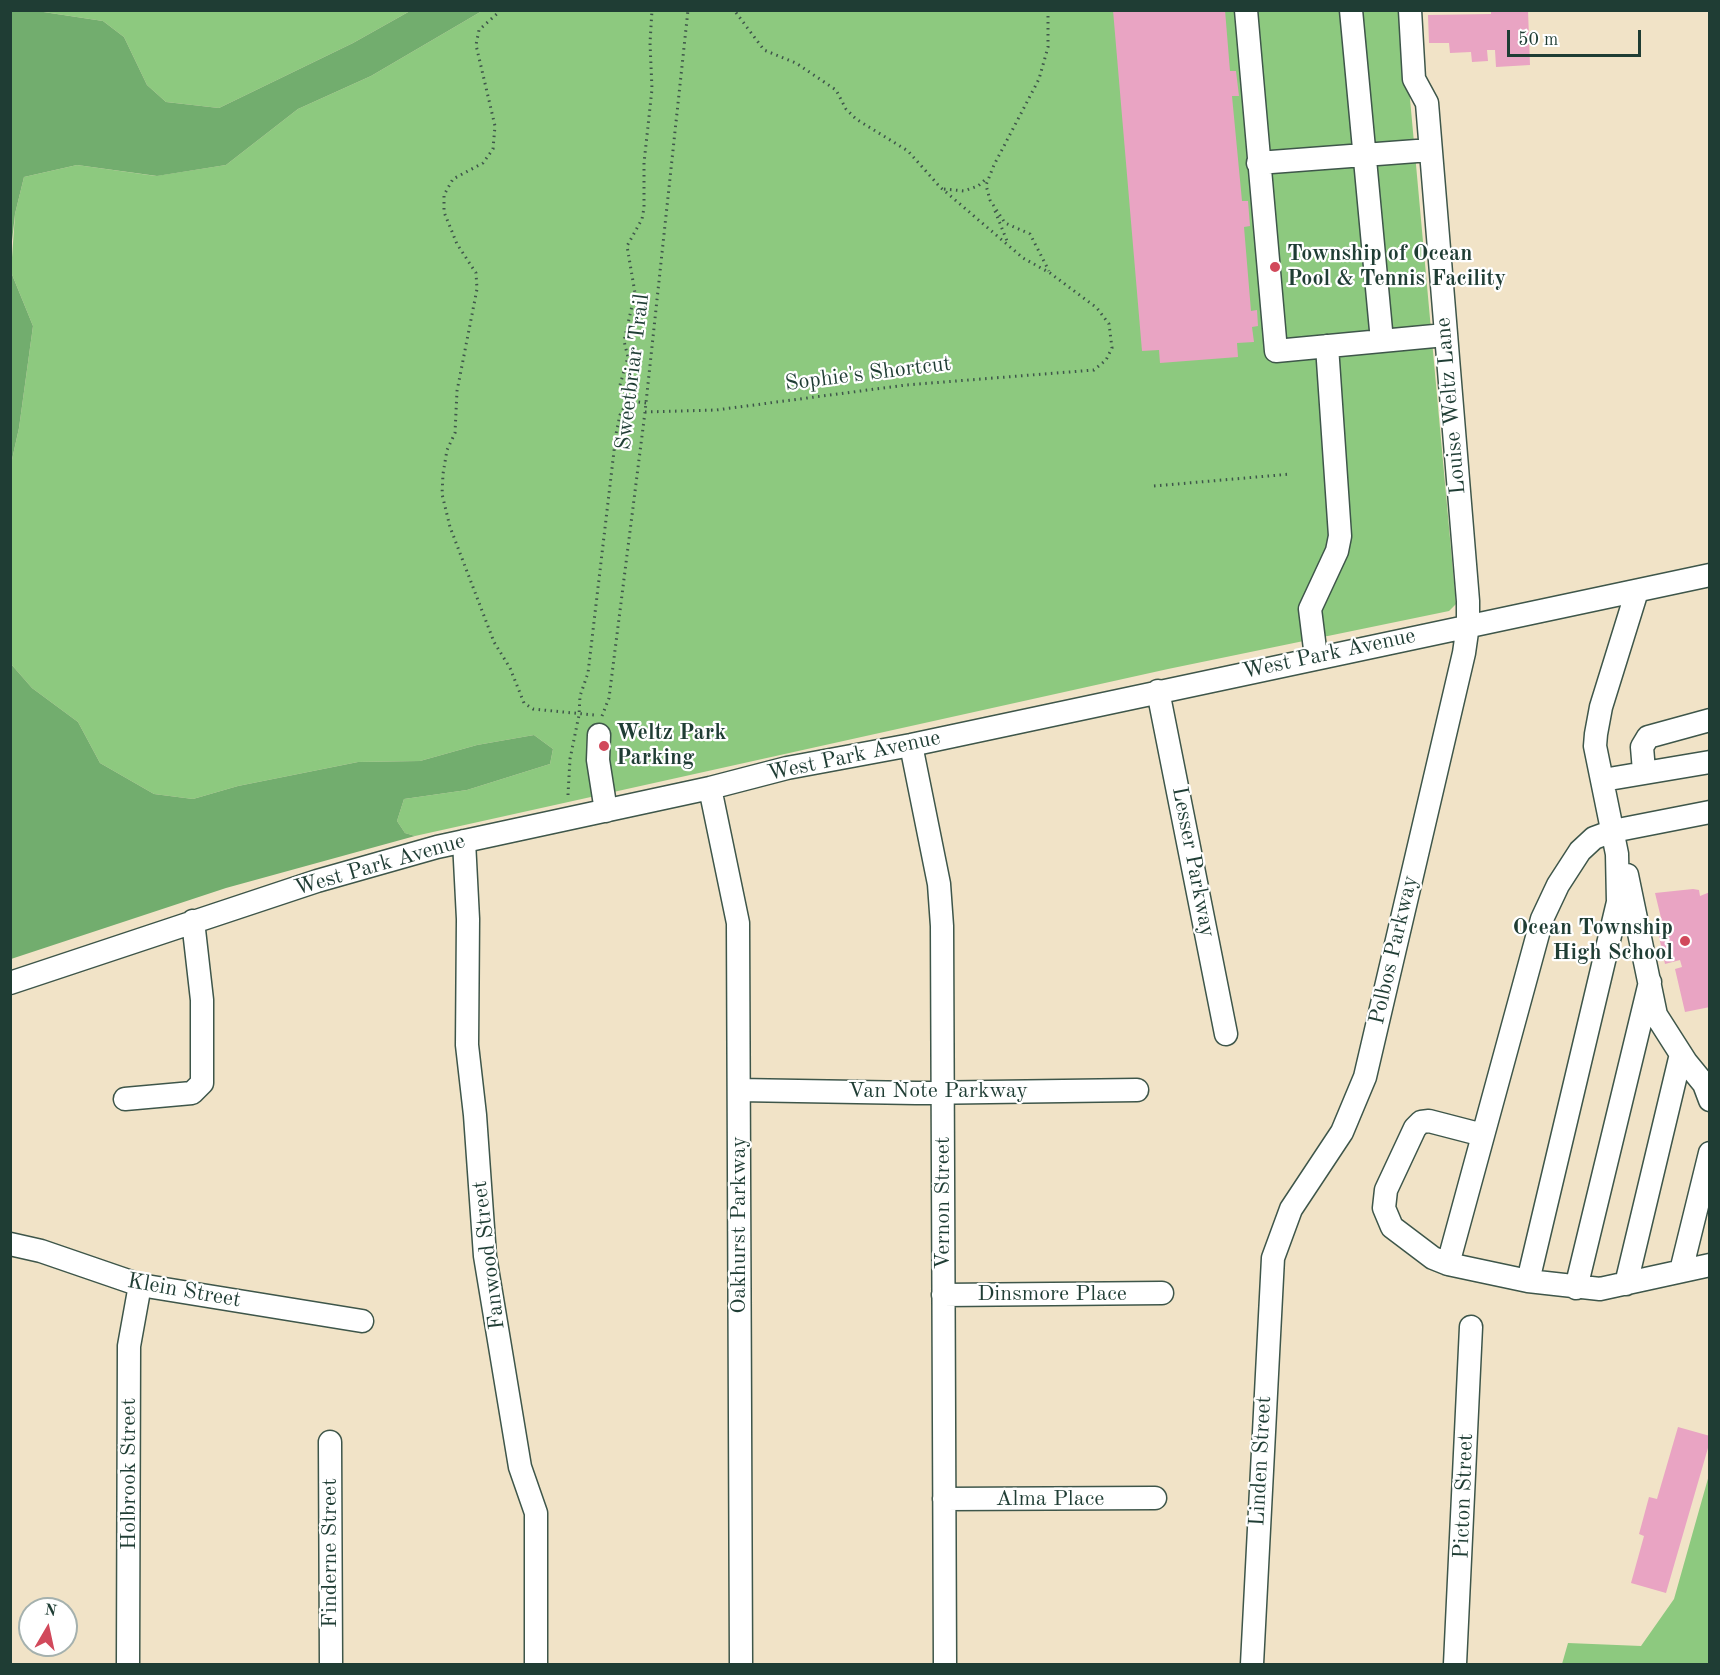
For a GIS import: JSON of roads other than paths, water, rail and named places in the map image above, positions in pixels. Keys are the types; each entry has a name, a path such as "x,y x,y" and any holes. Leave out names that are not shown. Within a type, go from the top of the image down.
{"street":[{"path":"1246,10 1276,351 1445,335"},
{"path":"1351,10 1382,341"},
{"name":"Louise Weltz Lane","path":"1410,10 1414,79 1427,103 1468,601 1468,625"},
{"path":"1258,163 1430,150"},
{"path":"1316,657 1310,609 1337,551 1340,536 1327,346"},
{"name":"West Park Avenue","path":"10,983 317,881 464,841 710,788 787,768 910,745 1710,575"},
{"path":"1528,1281 1611,932 1619,885 1613,831 1595,746 1598,721 1636,591"},
{"name":"Polbos Parkway","path":"1273,1258 1291,1209 1342,1132 1365,1077 1464,652 1468,625"},
{"name":"Lesser Parkway","path":"1158,691 1226,1034"},
{"path":"1644,771 1642,747 1648,737 1710,720"},
{"path":"599,735 598,760 606,811"},
{"name":"Vernon Street","path":"910,745 939,884 945,1665"},
{"path":"1603,780 1644,771 1673,770 1710,762"},
{"name":"Oakhurst Parkway","path":"710,788 738,923 741,1665"},
{"path":"1448,1264 1549,902 1580,850 1594,838 1613,831 1710,812"},
{"path":"1613,831 1623,854 1656,1015 1704,1084 1710,1100"},
{"name":"Fanwood Street","path":"464,841 468,919 467,1045 475,1115 485,1257 520,1467 536,1513 536,1665"},
{"path":"125,1099 192,1093 202,1083 202,1000 193,921"},
{"path":"1611,932 1632,938 1643,951"},
{"path":"1576,1288 1650,982"},
{"path":"1626,1284 1681,1054"},
{"name":"Van Note Parkway","path":"739,1090 942,1092 1137,1090"},
{"path":"1483,1135 1429,1121 1421,1122 1415,1128 1386,1190 1384,1208 1392,1227 1425,1253 1448,1264 1528,1281 1576,1288 1600,1289 1710,1265"},
{"path":"1681,1271 1710,1153"},
{"name":"Klein Street","path":"10,1244 41,1251 140,1285 362,1321"},
{"name":"Linden Street","path":"1252,1665 1273,1258"},
{"name":"Holbrook Street","path":"128,1665 129,1346 140,1285"},
{"name":"Dinsmore Place","path":"942,1295 1162,1293"},
{"name":"Picton Street","path":"1455,1665 1471,1327"},
{"name":"Finderne Street","path":"330,1442 331,1665"},
{"name":"Alma Place","path":"944,1499 1155,1498"}],"place":[{"name":"Township of Ocean Pool & Tennis Facility","path":"1275,267"},
{"name":"Weltz Park Parking","path":"604,746"},
{"name":"Ocean Township High School","path":"1685,941"}]}
